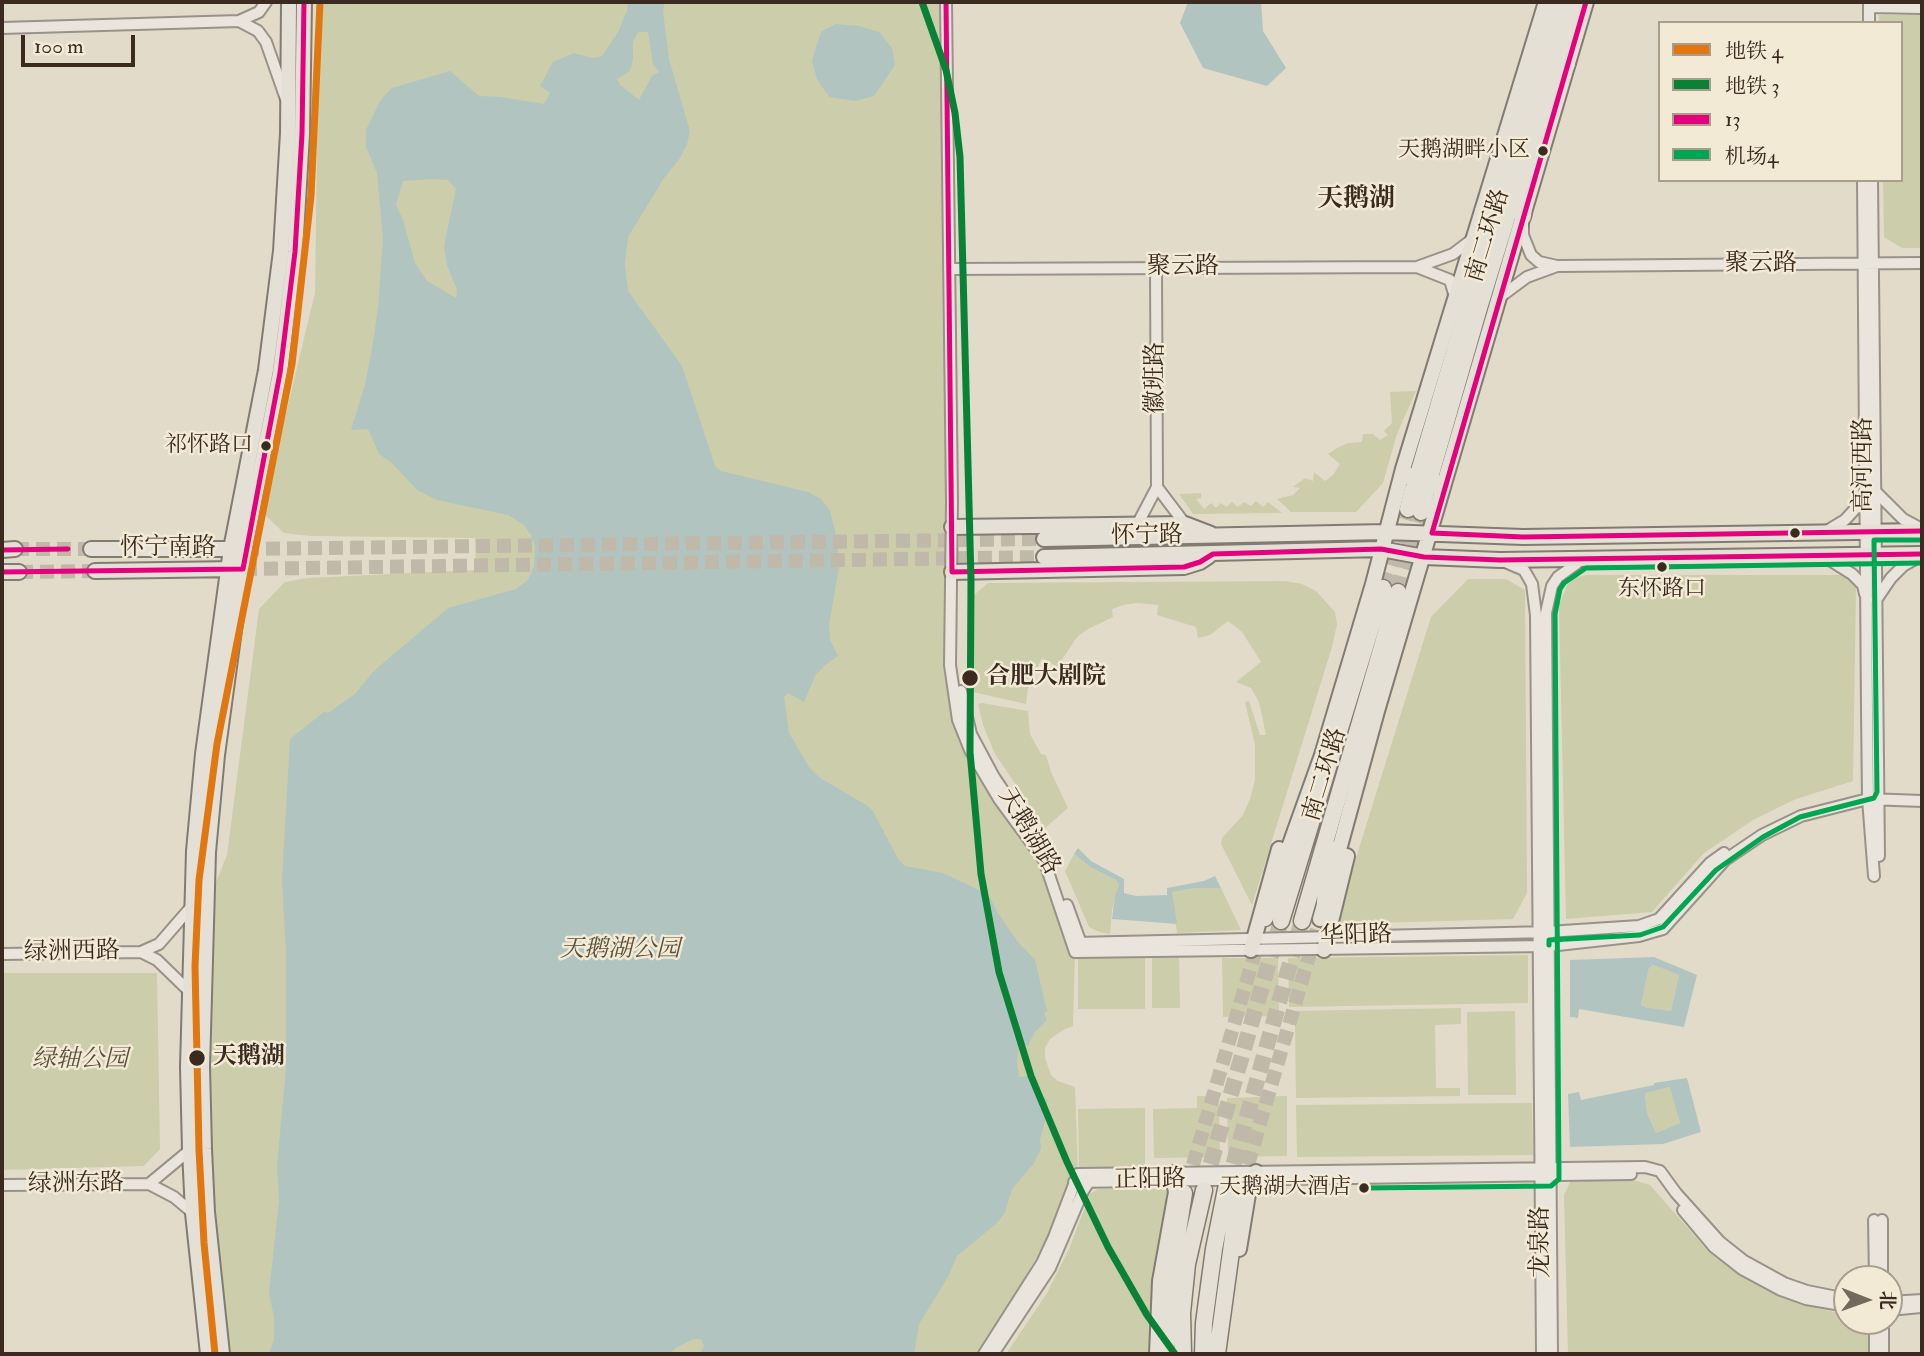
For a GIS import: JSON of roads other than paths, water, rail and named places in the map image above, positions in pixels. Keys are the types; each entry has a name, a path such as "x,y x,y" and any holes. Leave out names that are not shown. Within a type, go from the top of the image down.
{"highway":[{"name":"南二环路","path":"1425,473 1555,36 1558,2"},
{"name":"南二环路","path":"1555,36 1573,2"},
{"path":"1523,216 1524,141 1530,60"},
{"path":"1483,211 1567,64"},
{"path":"1414,510 1420,490"},
{"name":"南二环路","path":"1270,920 1327,771 1392,588"},
{"name":"南二环路","path":"1302,921 1338,800 1392,588"},
{"path":"1325,902 1338,800"},
{"path":"1178,1187 1187,1264"},
{"path":"1166,1354 1178,1187"},
{"path":"1183,1354 1182,1312 1187,1264 1203,1190"},
{"path":"1233,1191 1234,1220 1208,1352 1204,1323 1214,1249 1233,1191"}],"main road":[{"path":"222,1354 207,1212 202,1067 208,852 238,549 266,370 281,251 288,106 289,2"},
{"path":"238,549 280,373 295,252 302,134 304,2"},
{"path":"1252,945 1274,863 1318,745 1357,617 1424,557 1432,533 1425,473 1456,299 1546,2"},
{"path":"1325,944 1350,841 1404,647 1381,549 1385,532 1425,473 1500,297 1586,2"},
{"path":"955,527 1185,524 1215,536"},
{"name":"怀宁路","path":"1044,538 1385,532 1523,537 1922,530"},
{"name":"怀宁南路","path":"91,549 238,549"},
{"name":"怀宁路","path":"1044,557 1381,549 1424,557 1500,560 1922,554"},
{"path":"954,572 1184,567 1213,554"},
{"path":"208,1354 193,1213 190,1150 188,1067 192,906 203,754 236,569"},
{"name":"怀宁南路","path":"95,570 236,569"},
{"path":"2,572 19,572"},
{"path":"1320,919 1392,588"},
{"path":"1270,920 1322,755 1392,588"},
{"path":"1225,1354 1248,1194 1255,1176"},
{"path":"1157,1354 1160,1281 1178,1187"}],"street":[{"path":"2,28 239,22 259,12 266,2"},
{"name":"天鹅湖路","path":"946,2 955,527 950,665 958,720 970,750 999,799 1044,860 1078,948"},
{"name":"天鹅湖路","path":"951,270 952,2"},
{"path":"1863,21 1867,4 1922,8"},
{"path":"239,22 258,31 265,42 288,106"},
{"name":"高河西路","path":"1863,182 1868,264"},
{"name":"高河西路","path":"1871,182 1868,264 1870,556 1873,796 1877,876"},
{"path":"1523,216 1523,235 1531,255 1539,262 1557,266"},
{"name":"聚云路","path":"951,270 1417,267 1453,254 1475,238"},
{"name":"聚云路","path":"1557,266 1922,263"},
{"path":"1500,297 1527,277 1557,266"},
{"name":"聚云路","path":"1417,267 1450,280 1456,299"},
{"name":"徽班路","path":"1137,524 1157,487 1156,268"},
{"path":"1157,487 1185,524"},
{"path":"1825,532 1845,520 1870,494 1922,530"},
{"path":"1825,557 1852,574 1863,585 1871,599 1903,566 1922,554"},
{"name":"龙泉路","path":"1552,1354 1546,1172 1544,946 1546,613 1552,586 1558,576 1583,559"},
{"name":"龙泉路","path":"1500,560 1524,570 1532,584 1536,615 1544,932"},
{"path":"1639,931 1663,929 1725,860 1762,835 1801,816 1873,796 1922,798"},
{"path":"141,952 159,944 192,906"},
{"name":"华阳路","path":"1325,944 1544,932 1639,931"},
{"name":"华阳路","path":"1078,948 1325,944 1544,946 1639,931"},
{"path":"141,952 157,960 190,992"},
{"name":"绿洲西路","path":"2,954 141,952"},
{"path":"190,1150 149,1184 174,1197 193,1213"},
{"path":"1645,1170 1660,1171 1699,1220 1720,1242 1744,1261 1784,1283 1833,1296"},
{"path":"1645,1170 1658,1177 1707,1240 1742,1269 1781,1290 1833,1303"},
{"name":"正阳路","path":"984,1354 1042,1263 1076,1178 1178,1187 1255,1176 1645,1170"},
{"name":"龙泉路","path":"1542,1354 1546,1172"},
{"path":"993,1354 1050,1268 1083,1191 1092,1178"},
{"name":"绿洲东路","path":"2,1185 149,1184"},
{"path":"1876,1265 1878,1220 1881,1265"},
{"path":"1903,1301 1922,1300"},
{"path":"1903,1309 1922,1307"},
{"path":"1875,1335 1875,1354"},
{"path":"1882,1354 1883,1335"}],"tunnel":[{"path":"1383,588 1408,509"},
{"path":"1398,592 1421,512"},
{"path":"245,549 1044,539"},
{"path":"15,549 91,549"},
{"path":"243,569 1044,557"},
{"path":"19,572 95,571"},
{"path":"1242,1185 1320,919"},
{"path":"1204,1187 1281,921"},
{"path":"1227,1187 1302,921"},
{"path":"1187,1185 1259,939"}],"metro line":[{"name":"4","path":"215,1354 204,1243 199,1150 195,966 199,880 217,744 292,364 311,196 320,2"},
{"name":"3","path":"922,2 946,70 960,157 971,580 970,752 981,874 999,972 1031,1076 1067,1162 1108,1247 1147,1315 1175,1354"}],"place":[{"name":"天鹅湖畔小区","path":"1543,151"},
{"name":"祁怀路口","path":"266,446"},
{"name":"东怀路口","path":"1662,567"},
{"name":"合肥大剧院","path":"970,678"},
{"name":"天鹅湖","path":"197,1058"},
{"name":"天鹅湖大酒店","path":"1364,1188"}],"district":[{"name":"天鹅湖","path":"1356,200"}],"park label":[{"name":"天鹅湖公园","path":"620,951"},
{"name":"绿轴公园","path":"80,1061"}]}
